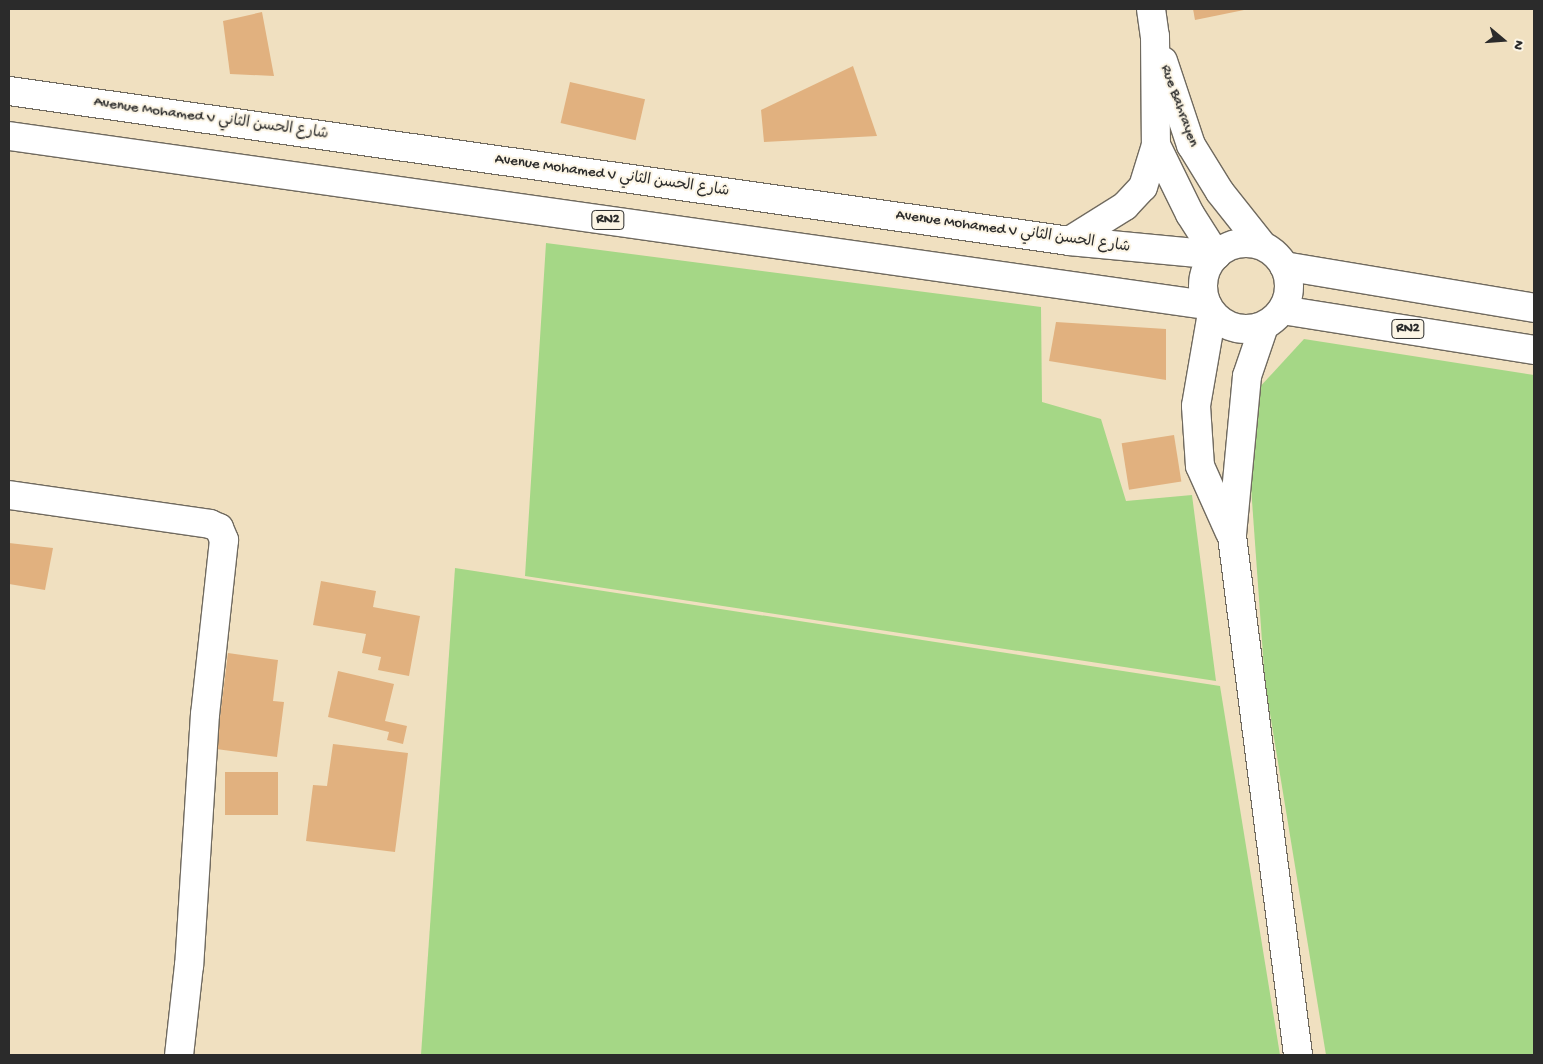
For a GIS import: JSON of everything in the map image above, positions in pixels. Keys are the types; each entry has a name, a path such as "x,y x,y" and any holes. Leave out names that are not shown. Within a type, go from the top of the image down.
{"main road":[{"name":"Rue Bahrayen","path":"1151,9 1155,36 1156,145 1190,214 1216,255"},
{"name":"Rue Bahrayen","path":"1155,36 1191,144 1220,192 1262,245"},
{"name":"Avenue Mohamed V شارع الحسن الثاني","path":"9,91 1069,241 1216,255"},
{"name":"RN2","path":"9,136 1210,309 1236,328 1250,329 1273,318 1534,350"},
{"path":"1069,241 1125,206 1143,187 1156,145"},
{"path":"1232,536 1200,466 1196,406 1210,309 1204,278 1216,255 1233,245 1262,245 1271,250 1284,266 1289,288 1273,318 1247,376 1232,536 1298,1055"},
{"path":"1284,266 1534,308"},
{"path":"9,495 210,524 219,528 224,540 205,714 189,965 179,1055"}],"green space":[{"path":"546,243 1041,307 1042,402 1101,419 1126,501 1192,495 1216,681 525,576"},
{"path":"1304,339 1534,375 1534,1055 1326,1055 1265,683 1245,403"},
{"path":"455,568 1220,686 1280,1055 421,1055"}],"building":[{"path":"1193,9 1244,9 1244,10 1195,20"},
{"path":"262,12 274,76 230,74 223,21"},
{"path":"853,66 877,136 764,142 761,110"},
{"path":"570,82 645,99 636,140 561,123"},
{"path":"1056,322 1166,329 1166,380 1049,361"},
{"path":"1174,435 1181,481 1129,490 1122,443"},
{"path":"9,543 53,548 45,590 9,584"},
{"path":"321,581 376,591 373,607 420,616 409,676 378,670 381,657 362,653 366,634 313,625"},
{"path":"228,653 278,660 273,701 284,702 277,757 216,749"},
{"path":"338,671 394,684 385,721 407,726 403,744 387,740 389,732 328,717"},
{"path":"333,744 408,753 395,852 306,841 313,785 327,786"},
{"path":"225,772 278,772 278,815 225,815"}]}
